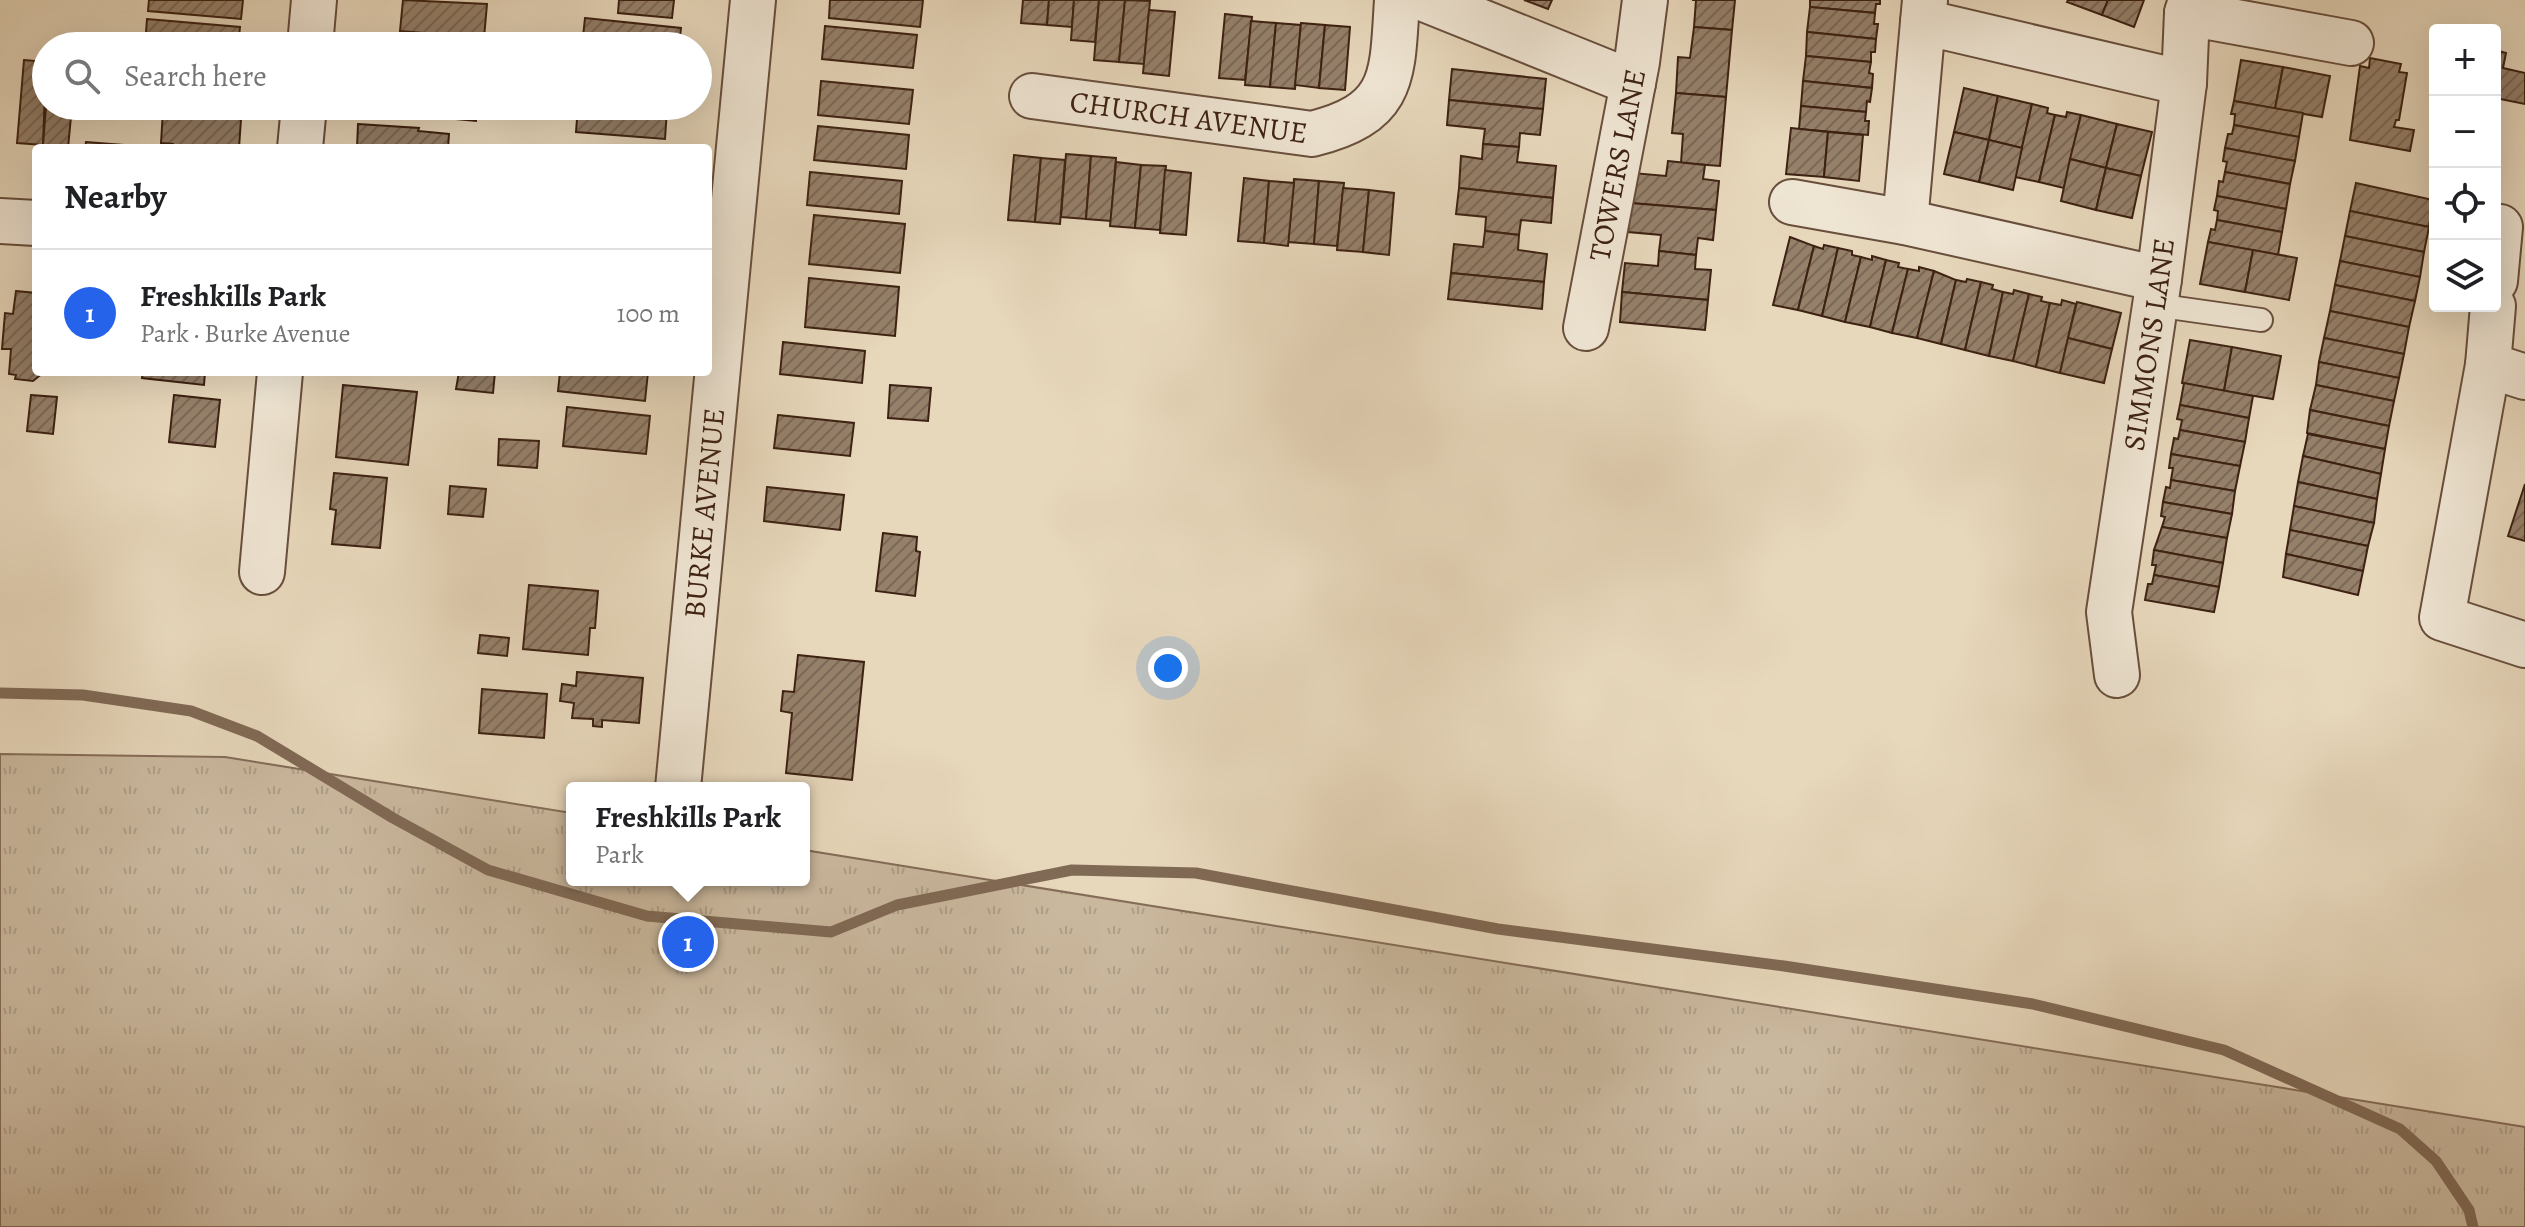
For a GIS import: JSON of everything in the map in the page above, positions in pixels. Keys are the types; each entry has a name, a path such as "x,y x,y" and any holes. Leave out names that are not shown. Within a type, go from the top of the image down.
{"street":[{"path":"311,32 314,0"},
{"name":"BURKE AVENUE","path":"679,782 753,0"},
{"name":"CHURCH AVENUE","path":"1032,96 1312,134 1338,128 1364,114 1380,96 1392,70 1397,0"},
{"path":"1427,0 1633,83"},
{"name":"TOWERS LANE","path":"1586,328 1633,83 1645,0"},
{"name":"SIMMONS LANE","path":"2117,675 2109,612 2157,292 2184,83 2189,6 2351,43"},
{"path":"1905,222 1924,11 2184,83"},
{"path":"300,144 303,120"},
{"path":"1792,202 1905,222 2157,292"},
{"path":"0,221 32,223"},
{"path":"2494,312 2506,371 2442,618 2525,645"},
{"path":"262,572 280,376"}],"lane":[{"path":"2157,292 2261,320"}],"green space":[{"path":"0,754 225,757 566,812 566,886 810,886 810,851 2525,1127 2525,1227 0,1227"}],"building":[{"path":"149,0 243,0 241,19 148,11"},
{"path":"403,0 487,4 485,32 400,31"},
{"path":"619,0 674,0 672,18 618,13"},
{"path":"830,0 923,0 920,27 829,18"},
{"path":"1023,0 1049,0 1047,25 1021,23"},
{"path":"1049,0 1074,0 1072,27 1047,25"},
{"path":"1074,0 1099,0 1095,42 1071,40"},
{"path":"1099,0 1125,0 1119,62 1094,60"},
{"path":"1125,0 1150,1 1144,64 1119,62"},
{"path":"1524,0 1552,0 1548,9"},
{"path":"1696,0 1735,0 1732,30 1694,27"},
{"path":"1810,0 1880,0 1880,4 1876,4 1875,13 1810,7"},
{"path":"2068,0 2108,0 2102,15"},
{"path":"2108,0 2144,0 2134,27 2102,15"},
{"path":"1810,7 1875,13 1874,24 1878,24 1876,39 1807,32"},
{"path":"1149,10 1175,12 1169,76 1143,73"},
{"path":"1225,14 1252,17 1245,80 1219,78"},
{"path":"585,18 681,28 681,32 584,32"},
{"path":"147,19 240,27 239,32 146,32"},
{"path":"1251,21 1276,23 1270,87 1245,85"},
{"path":"1276,23 1301,25 1295,89 1270,87"},
{"path":"1301,23 1325,25 1319,88 1295,85"},
{"path":"1325,25 1350,27 1345,90 1319,88"},
{"path":"825,26 917,35 913,68 822,59"},
{"path":"1694,27 1732,30 1726,97 1676,93 1678,57 1690,58"},
{"path":"1807,32 1876,39 1875,52 1871,52 1871,62 1806,56"},
{"path":"2501,52 2506,53 2503,68 2525,73 2525,104 2501,99"},
{"path":"1806,56 1871,62 1869,73 1873,74 1872,88 1803,81"},
{"path":"2370,58 2401,64 2399,72 2407,73 2399,120 2396,120 2394,127 2414,130 2410,151 2350,140 2360,66 2369,68"},
{"path":"24,60 32,61 32,120 44,120 43,144 17,143"},
{"path":"2241,60 2283,67 2275,109 2234,101"},
{"path":"2283,67 2330,76 2322,117 2275,109"},
{"path":"1452,69 1546,79 1543,109 1449,100"},
{"path":"821,81 913,90 909,124 818,115"},
{"path":"1803,81 1872,88 1866,112 1801,106"},
{"path":"1964,88 1998,96 1989,140 1954,132"},
{"path":"1676,93 1726,97 1720,166 1681,163 1683,134 1672,133"},
{"path":"1998,96 2032,104 2022,148 1989,140"},
{"path":"1449,100 1543,109 1540,135 1520,133 1519,147 1483,144 1485,129 1447,125"},
{"path":"2234,101 2303,113 2299,137 2234,125 2235,114 2231,114"},
{"path":"2032,104 2048,108 2047,113 2055,115 2039,182 2015,177"},
{"path":"1801,106 1866,112 1868,135 1799,129"},
{"path":"2067,112 2081,115 2064,188 2039,182 2055,115 2066,117"},
{"path":"2081,115 2117,124 2106,168 2070,159"},
{"path":"45,120 71,120 68,144 43,144"},
{"path":"162,120 241,120 239,144 161,143"},
{"path":"577,120 666,120 665,139 576,132"},
{"path":"358,124 419,128 418,131 449,134 448,144 357,144"},
{"path":"2117,124 2152,132 2141,176 2106,168"},
{"path":"2234,125 2299,137 2295,161 2225,148"},
{"path":"818,126 909,135 906,169 814,160"},
{"path":"1791,128 1828,132 1824,177 1786,174"},
{"path":"1828,132 1863,135 1859,181 1824,177"},
{"path":"1954,132 1989,140 1979,182 1944,174"},
{"path":"1989,140 2022,148 2013,190 1979,182"},
{"path":"1483,144 1519,147 1517,162 1556,166 1553,198 1459,188 1461,156 1482,159"},
{"path":"2225,148 2295,161 2290,184 2225,172"},
{"path":"1066,154 1091,156 1086,219 1061,217"},
{"path":"1014,155 1041,158 1035,222 1008,220"},
{"path":"1091,156 1116,158 1111,221 1086,219"},
{"path":"1041,158 1065,160 1060,224 1035,222"},
{"path":"2070,159 2106,168 2096,210 2061,201"},
{"path":"1668,161 1705,165 1703,179 1719,181 1716,210 1630,203 1633,173 1666,176"},
{"path":"1116,162 1141,165 1135,228 1110,226"},
{"path":"1141,165 1166,166 1160,230 1135,228"},
{"path":"2106,168 2141,176 2132,218 2096,210"},
{"path":"1165,170 1191,173 1186,235 1160,233"},
{"path":"810,172 902,181 899,214 807,205"},
{"path":"2225,172 2290,184 2286,209 2217,196 2219,181 2223,182"},
{"path":"1244,178 1269,181 1264,243 1238,241"},
{"path":"1294,179 1319,181 1314,244 1288,242"},
{"path":"1269,181 1294,183 1288,246 1264,243"},
{"path":"1319,181 1344,183 1337,246 1314,244"},
{"path":"2356,183 2429,199 2429,227 2350,211"},
{"path":"1343,188 1369,190 1363,252 1337,250"},
{"path":"1459,188 1553,198 1551,223 1521,220 1519,235 1485,231 1486,217 1456,214"},
{"path":"1369,190 1394,193 1389,255 1363,252"},
{"path":"2217,196 2286,209 2282,232 2217,220 2218,211 2214,210"},
{"path":"1630,203 1716,210 1713,240 1698,238 1696,255 1659,251 1661,235 1628,232"},
{"path":"2350,211 2429,227 2424,252 2345,236"},
{"path":"814,215 905,224 900,273 809,264"},
{"path":"2217,220 2282,232 2278,255 2208,242"},
{"path":"1485,231 1519,235 1518,250 1547,254 1544,282 1451,273 1454,244 1483,247"},
{"path":"2345,236 2424,252 2420,277 2340,261"},
{"path":"1790,237 1814,246 1798,310 1773,305"},
{"path":"2208,242 2253,250 2245,292 2200,284"},
{"path":"1824,245 1838,248 1822,316 1798,310 1814,246 1823,249"},
{"path":"1838,248 1861,257 1845,322 1822,316"},
{"path":"2253,250 2297,258 2289,300 2245,292"},
{"path":"1659,251 1696,255 1695,269 1711,270 1708,300 1622,292 1625,263 1658,266"},
{"path":"1872,256 1886,260 1870,327 1845,322 1861,257 1872,260"},
{"path":"1886,260 1908,269 1892,333 1870,327"},
{"path":"2340,261 2420,277 2415,301 2335,285"},
{"path":"1919,267 1934,271 1917,338 1892,333 1908,269 1919,271"},
{"path":"1934,271 1956,280 1941,344 1917,338"},
{"path":"1451,273 1544,282 1542,309 1448,299"},
{"path":"809,278 899,287 895,336 805,327"},
{"path":"1967,279 1981,282 1965,350 1941,344 1956,280 1966,282"},
{"path":"1981,282 2003,292 1989,356 1965,350"},
{"path":"2335,285 2415,301 2409,327 2330,311"},
{"path":"2014,290 2029,294 2013,361 1989,356 2003,292 2013,294"},
{"path":"16,291 32,293 32,376 39,376 33,381 15,379 16,375 9,374 11,349 2,349 5,313 13,314"},
{"path":"1622,292 1708,300 1705,330 1620,322"},
{"path":"2029,294 2050,303 2036,367 2013,361"},
{"path":"2062,300 2076,304 2060,373 2036,367 2050,303 2061,305"},
{"path":"2077,302 2121,313 2112,349 2068,338"},
{"path":"2330,311 2409,327 2404,354 2324,338"},
{"path":"2068,338 2112,349 2104,383 2060,373"},
{"path":"2324,338 2404,354 2399,378 2319,362"},
{"path":"2190,340 2232,347 2224,391 2182,383"},
{"path":"783,342 865,351 862,383 780,374"},
{"path":"2232,347 2281,356 2273,399 2224,391"},
{"path":"2319,362 2399,378 2394,401 2316,385"},
{"path":"142,376 205,376 204,385"},
{"path":"458,376 495,376 493,393 456,389"},
{"path":"560,376 648,376 645,401 558,391"},
{"path":"2184,383 2253,396 2249,418 2180,405"},
{"path":"343,385 417,392 408,465 336,457"},
{"path":"890,385 931,388 928,421 888,418"},
{"path":"2316,385 2394,401 2389,426 2310,410"},
{"path":"31,395 57,397 53,434 27,431"},
{"path":"174,395 220,400 215,447 169,442"},
{"path":"2180,405 2249,418 2245,442 2180,430 2182,420 2177,419"},
{"path":"567,407 650,416 646,454 563,446"},
{"path":"2310,410 2389,426 2385,449 2307,433"},
{"path":"778,415 854,423 850,456 774,448"},
{"path":"2180,430 2245,442 2240,466 2171,454 2174,438 2178,439"},
{"path":"2308,434 2385,449 2381,474 2303,456"},
{"path":"499,439 539,441 537,468 498,465"},
{"path":"2171,454 2240,466 2235,491 2171,480"},
{"path":"2303,456 2381,474 2377,499 2298,482"},
{"path":"334,473 387,478 380,548 332,544 336,510 330,509"},
{"path":"2171,480 2235,491 2232,514 2163,502"},
{"path":"2298,482 2377,499 2374,523 2294,506"},
{"path":"2525,484 2525,541 2508,536"},
{"path":"450,486 486,489 483,517 448,514"},
{"path":"767,487 844,495 840,530 764,521"},
{"path":"2163,502 2232,514 2227,538 2162,527 2165,517 2161,516"},
{"path":"2294,506 2374,523 2368,546 2290,530"},
{"path":"2162,527 2227,538 2223,563 2154,550"},
{"path":"2290,530 2368,546 2363,571 2286,554"},
{"path":"883,533 917,537 916,551 920,552 915,596 876,591"},
{"path":"2154,550 2223,563 2219,587 2154,575"},
{"path":"2286,554 2363,571 2358,595 2283,577"},
{"path":"2154,575 2219,587 2214,612 2145,600 2148,584 2152,584"},
{"path":"529,585 598,591 595,628 590,628 588,655 523,649"},
{"path":"480,635 509,638 507,656 478,653"},
{"path":"798,655 864,662 852,780 786,773 792,713 781,711 783,691 794,692"},
{"path":"577,672 643,678 639,723 602,720 602,727 593,726 593,719 572,718 574,703 560,701 562,684 576,686"},
{"path":"482,689 547,694 544,738 479,733"}],"waterway":[{"path":"0,693 83,695 191,711 257,736 393,818 488,870 647,916 831,932 897,905 1072,870 1196,873 1498,929 1784,966 2033,1004 2224,1050 2400,1129 2436,1161 2469,1210 2473,1227"}],"place":[{"name":"Freshkills Park","path":"688,942"}]}
